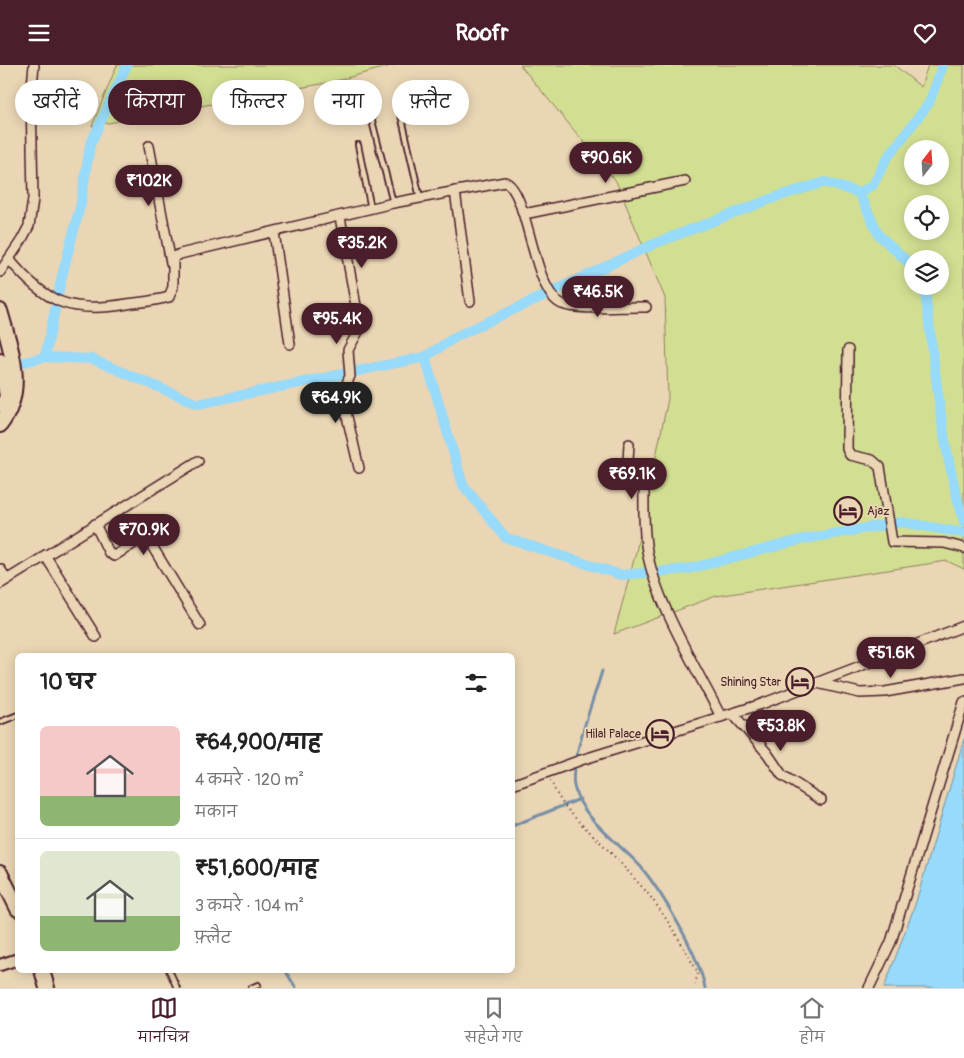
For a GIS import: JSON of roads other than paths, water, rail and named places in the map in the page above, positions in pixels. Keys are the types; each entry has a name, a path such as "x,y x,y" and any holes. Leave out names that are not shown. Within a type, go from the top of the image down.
{"highway":[{"path":"0,311 12,355 11,408 0,425"},
{"path":"0,361 11,392 0,412"},
{"path":"0,873 15,903"},
{"path":"45,979 57,988"}],"street":[{"path":"0,272 29,226 32,199 31,96 34,65"},
{"path":"9,259 23,277 46,296 84,308 102,309 169,297 173,287 172,263 149,146"},
{"path":"522,210 529,213 685,181"},
{"path":"172,263 172,258 180,254 420,197 505,182 511,186 522,210 548,292 556,302 572,306 646,307"},
{"path":"455,191 470,301"},
{"path":"340,217 360,328 348,349 350,376 343,392 343,401 359,468"},
{"path":"274,232 290,344"},
{"path":"848,350 847,449 850,455 872,460 878,465 891,540 898,543 944,543 964,548"},
{"path":"629,443 627,477 640,481 644,486 646,540 650,565 671,619 721,717"},
{"path":"0,569 4,581 198,461"},
{"path":"95,524 109,553 114,556 141,539 149,541 200,625"},
{"path":"45,555 96,637"},
{"path":"515,784 581,760 733,714 964,626"},
{"path":"817,683 860,693 885,692 964,678"},
{"path":"869,988 891,942 964,702"},
{"path":"733,714 768,753 782,775 821,800"},
{"path":"0,965 15,960"}],"lane":[{"path":"373,125 393,203"},
{"path":"403,125 420,197"},
{"path":"358,145 371,209"},
{"path":"0,722 15,716"},
{"path":"170,973 177,988"},
{"path":"251,988 258,985"}],"water":[{"path":"964,739 964,988 884,988 915,905"}],"waterway":[{"path":"45,357 62,276 81,203 90,145 127,65"},
{"path":"8,366 45,357 92,359 198,404 425,357 457,336 656,243 776,197 825,182 859,193 873,185 887,158 929,103 943,65"},
{"path":"859,193 879,235 904,258"},
{"path":"925,295 939,405 949,463 964,522"},
{"path":"425,357 463,485 506,538 621,575 688,569 804,539 902,522 964,533"},
{"path":"602,671 575,762 574,786 584,809 602,830 633,858 650,879 688,942 696,959 705,988"},
{"path":"515,825 580,799"},
{"path":"287,973 296,988"}],"place":[{"name":"Ajaz","path":"848,511"},
{"name":"Shining Star","path":"800,682"},
{"name":"Hilal Palace","path":"660,734"}]}
